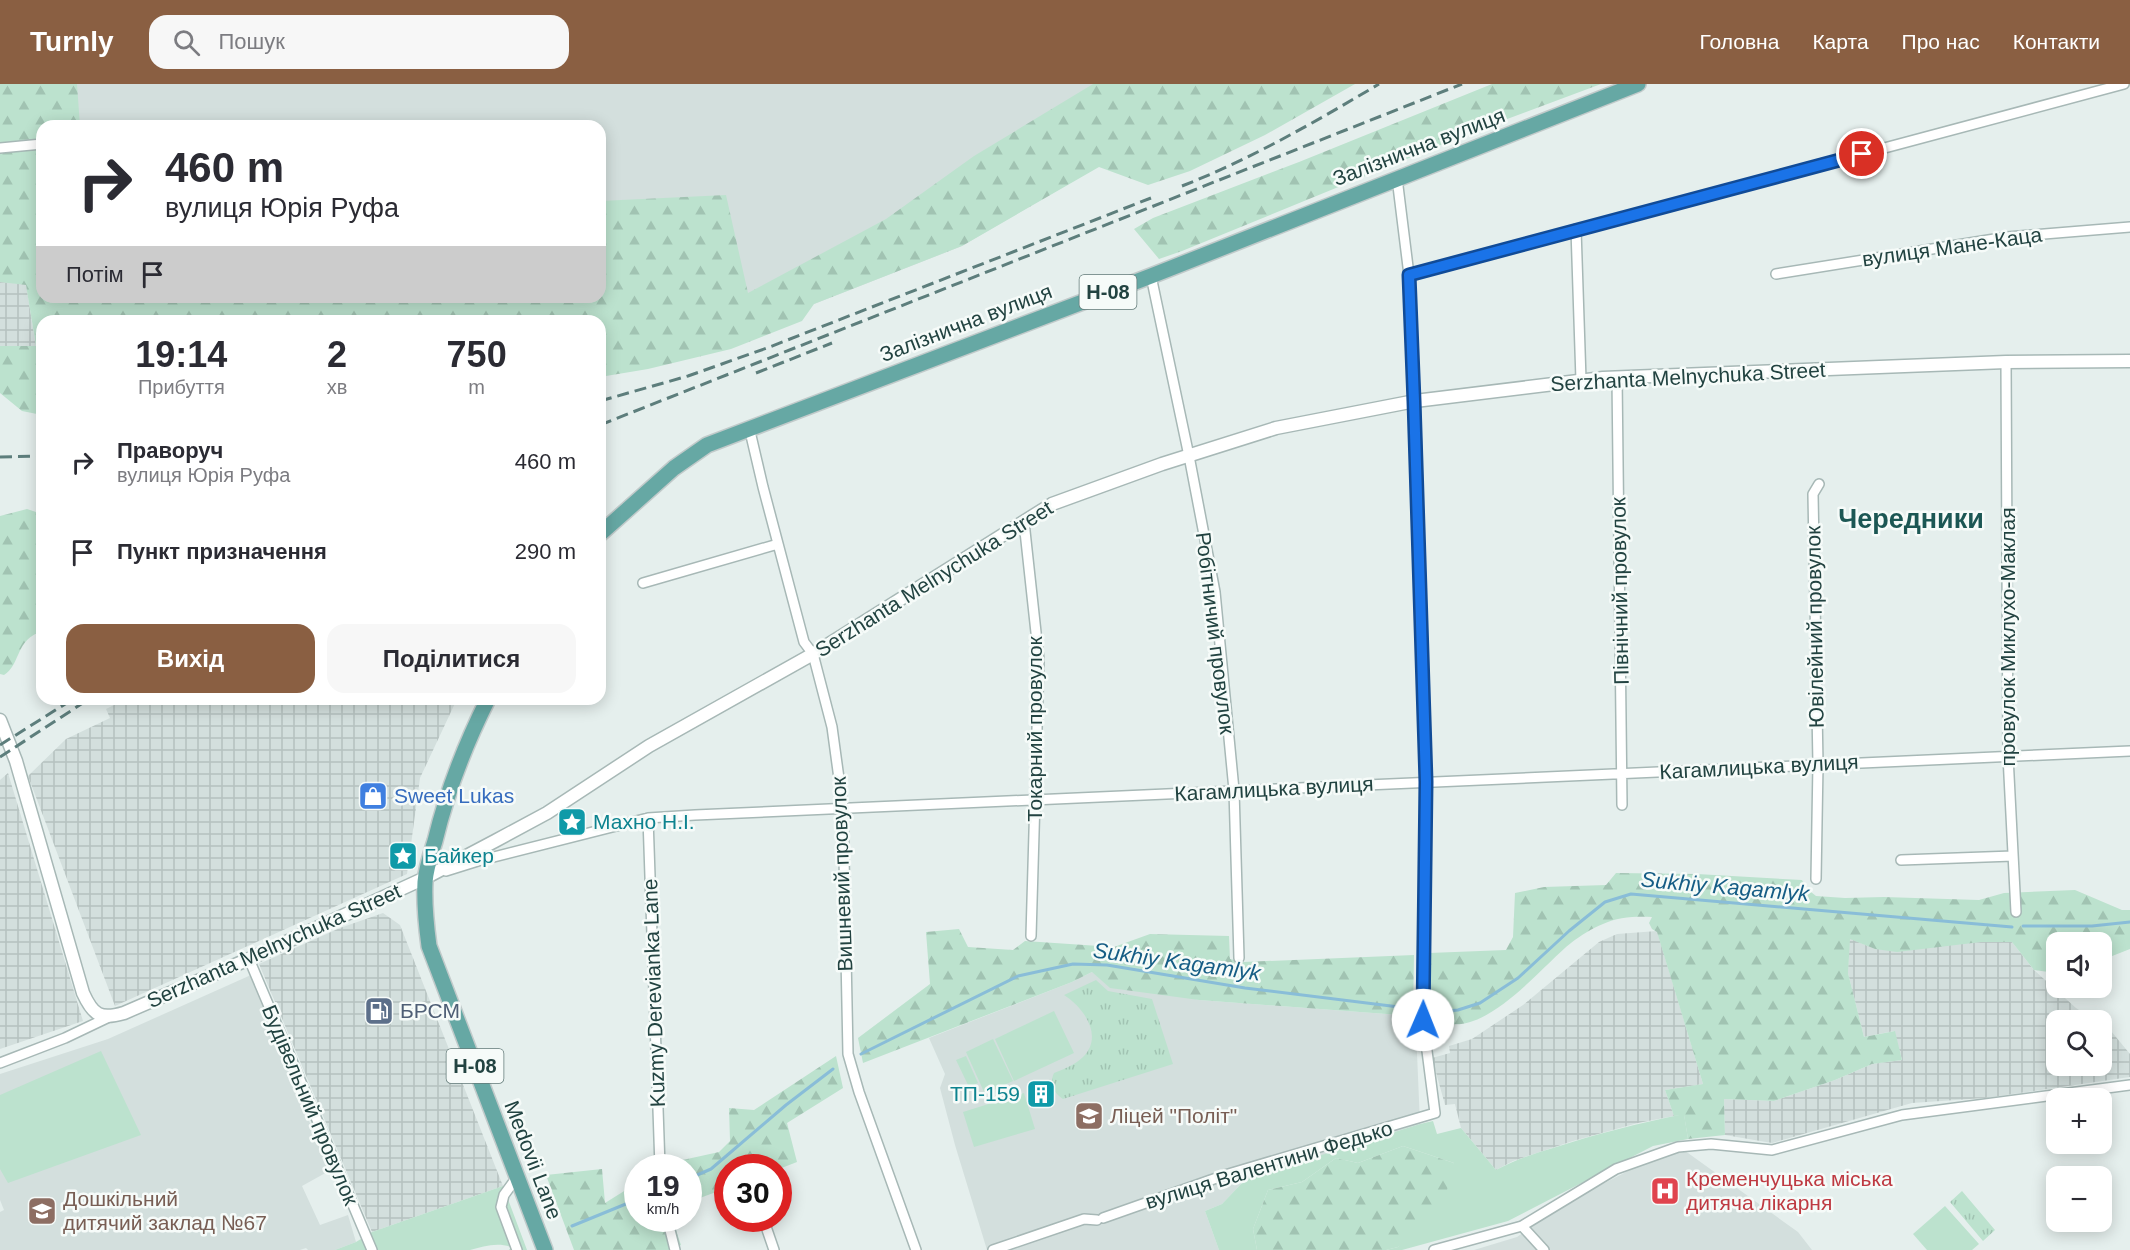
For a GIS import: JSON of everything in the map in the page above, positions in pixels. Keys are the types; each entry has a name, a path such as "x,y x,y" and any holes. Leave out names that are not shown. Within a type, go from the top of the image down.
{"main road":[{"name":"Залізнична вулиця","path":"606,529 674,468 707,445 749,427 1151,276 1638,84"},
{"name":"Н-08","path":"425,878 453,777 485,705"},
{"name":"Medovii Lane","path":"425,878 424,913 429,946 545,1250"}],"street":[{"path":"1409,275 2124,84"},
{"path":"0,148 36,145"},
{"path":"1397,178 1409,275 1426,782"},
{"name":"вулиця Мане-Каца","path":"1776,274 2007,237 2130,227"},
{"path":"1576,229 1581,380"},
{"name":"Робітничий провулок","path":"1151,276 1215,592 1233,790 1239,958"},
{"name":"Serzhanta Melnychuka Street","path":"0,1063 65,1038 249,959 425,878 547,813 649,746 813,654 1052,504 1189,456 1276,428 1414,401 1581,380 2006,362 2130,361"},
{"name":"провулок Миклухо-Маклая","path":"2006,362 2008,756 2016,912"},
{"name":"Північний провулок","path":"1617,377 1623,805"},
{"name":"Вишневий провулок","path":"749,427 804,642 813,654 832,727 843,808 848,1054 859,1092 916,1250"},
{"name":"Ювілейний провулок","path":"1815,879 1818,764 1813,494 1819,484"},
{"name":"Токарний провулок","path":"1023,522 1039,660 1031,936"},
{"path":"643,583 778,544"},
{"path":"0,720 15,761 83,993 97,1014 110,1017"},
{"name":"Кагамлицька вулиця","path":"425,878 478,861 648,818 2130,751"},
{"name":"вулиця Валентини Федько","path":"993,1250 1084,1219 1100,1219 1225,1175 1435,1113 1423,1020 1426,782"},
{"name":"Kuzmy Derevianka Lane","path":"648,818 660,1154"},
{"path":"1901,860 2013,856"},
{"name":"Будівельний провулок","path":"249,959 372,1250"},
{"path":"1434,1250 1522,1226 1616,1169 1678,1147 1711,1144 1772,1150 1902,1115 2130,1085"},
{"path":"517,1177 504,1195 501,1207 517,1250"},
{"path":"1522,1226 1544,1250"},
{"path":"670,1232 675,1250"},
{"path":"768,1232 774,1250"}],"shaded area":[{"path":"43,84 1233,84 962,246 814,304 606,321 606,315 463,315 190,303 606,303 606,120 46,120"},
{"path":"0,282 26,284 36,347 0,346"},
{"path":"114,705 454,705 420,778 407,874 115,1006 28,776 66,739 110,718 106,709"},
{"path":"8,773 83,1021 0,1049 0,780"},
{"path":"383,913 400,925 503,1186 372,1232 259,964 340,928"},
{"path":"1657,931 1703,1084 1665,1090 1674,1116 1638,1123 1573,1141 1513,1161 1496,1170 1461,1128 1455,1104 1445,1105 1432,1058 1450,1053 1449,1046 1472,1039 1523,1005 1599,942 1617,934"},
{"path":"1849,938 1875,949 2012,942 2034,970 2046,981 2046,998 2065,998 2079,1010 2046,1010 2046,1076 2112,1076 2112,1032 2130,1054 2130,1077 1985,1098 1912,1103 1772,1143 1725,1135 1724,1099 1774,1101 1835,1080 1872,1064 1902,1060 1894,1031 1864,1037 1848,973"},
{"name":"Ліцей \"Політ\"","path":"1092,972 1199,1000 1413,1016 1420,1124 1242,1183 1222,1204 1205,1211 1219,1250 987,1250 940,1088 945,1074 929,1038"},
{"path":"251,975 329,1171 302,1186 320,1225 348,1215 356,1242 335,1250 308,1250 306,1248 300,1250 0,1250 0,1212 4,1210 0,1200 0,1074 108,1039"},
{"name":"Кременчуцька міська дитяча лікарня","path":"1681,1148 1798,1232 1812,1250 1474,1250 1517,1237 1566,1203 1655,1157"}],"green space":[{"path":"0,84 77,84 80,120 36,120 36,303 606,303 606,201 726,195 748,293 886,219 974,156 1093,84 1355,84 1265,135 1190,171 1148,185 1099,167 962,246 814,304 802,321 731,349 648,369 606,376 606,315 36,315 36,346 26,285 0,282"},
{"path":"1492,84 1601,84 1475,131 1159,259 1134,229 1153,218"},
{"path":"0,346 36,346 36,414 22,411 0,393"},
{"path":"27,509 36,512 36,634 21,648 13,666 4,675 0,674 0,516"},
{"path":"1616,873 1697,874 1802,880 1806,888 1816,896 1845,898 1979,900 2004,893 2075,890 2122,910 2130,910 2130,949 2112,956 2112,932 2046,932 2046,972 2034,970 2012,942 1981,942 1897,952 1875,949 1850,939 1848,973 1864,1037 1895,1031 1902,1060 1872,1064 1835,1080 1774,1101 1724,1099 1725,1135 1688,1139 1684,1115 1674,1116 1665,1090 1703,1084 1657,932 1649,923 1652,917 1614,920 1586,932 1524,987 1485,1016 1465,1023 1446,1023 1429,1013 1429,953 1506,950 1513,937 1515,893 1544,887 1606,885"},
{"path":"959,929 968,947 1013,950 1025,941 1114,947 1150,934 1229,936 1230,959 1243,962 1414,955 1413,1016 1199,1000 1110,988 1092,972 1072,982 863,1063 858,1038 930,984 926,932"},
{"path":"1096,980 1108,991 1152,999 1173,1064 1063,1099 1053,1087 1054,1073 1080,1060 1089,1049 1092,1040 1089,1023 1078,1007 1064,995"},
{"path":"1054,1011 1074,1053 1014,1081 995,1039"},
{"path":"993,1039 1013,1081 985,1094 966,1052"},
{"path":"101,1051 141,1135 8,1183 0,1169 0,1095"},
{"path":"836,1056 843,1088 787,1123 797,1162 792,1164 792,1154 714,1154 714,1193 702,1197 702,1156 719,1152 730,1141 729,1108 754,1110"},
{"path":"966,1056 978,1083 969,1087 956,1060"},
{"path":"1024,1093 1035,1129 974,1147 963,1112"},
{"path":"1684,1114 1688,1139 1653,1146 1508,1221 1402,1250 1386,1250 1398,1247 1454,1163 1403,1146 1358,1163 1336,1158 1302,1182 1268,1190 1253,1229 1257,1250 1219,1250 1205,1211 1222,1204 1249,1178 1433,1121 1437,1134 1461,1128 1496,1170 1531,1155 1585,1138"},
{"path":"1403,1146 1454,1163 1446,1194 1398,1247 1386,1250 1257,1250 1253,1229 1268,1190 1302,1182 1336,1158 1358,1163"},
{"path":"602,1169 605,1203 624,1191 624,1232 677,1232 681,1245 668,1250 574,1250 546,1175"},
{"path":"503,1186 527,1250 509,1250 511,1247 496,1245 470,1250 335,1250 356,1242 372,1232"},
{"path":"1962,1191 1995,1230 1983,1241 1950,1202"},
{"path":"1945,1206 1979,1244 1972,1250 1927,1250 1913,1234"}],"waterway":[{"name":"Sukhiy Kagamlyk","path":"1436,1012 1458,1010 1480,1003 1518,978 1569,931 1605,902 1631,894 2012,927"},
{"name":"Sukhiy Kagamlyk","path":"2023,926 2092,926 2130,922"},
{"name":"Sukhiy Kagamlyk","path":"861,1054 1018,976 1073,964 1107,965 1245,988 1399,1007"},
{"name":"Sukhiy Kagamlyk","path":"702,1173 711,1169 786,1105 833,1069"},
{"name":"Sukhiy Kagamlyk","path":"572,1226 624,1205"}],"railway":[{"path":"1182,186 1258,152 1379,84"},
{"path":"606,423 1462,84"},
{"path":"606,399 688,376 767,348 1151,198"},
{"path":"756,373 832,343"},
{"path":"0,457 36,456"},
{"path":"0,745 63,705"},
{"path":"0,757 80,705"}],"place":[{"name":"Sweet Lukas","path":"373,796"},
{"name":"Махно Н.І.","path":"572,822"},
{"name":"Байкер","path":"403,856"},
{"name":"БРСМ","path":"379,1011"},
{"name":"ТП-159","path":"1041,1094"},
{"name":"Ліцей \"Політ\"","path":"1089,1116"},
{"name":"Кременчуцька міська дитяча лікарня","path":"1665,1191"},
{"name":"Дошкільний дитячий заклад №67","path":"42,1211"}],"district":[{"name":"Чередники","path":"1911,519"}],"route":[{"path":"1423,1020 1426,782 1409,275 1862,154"}]}
